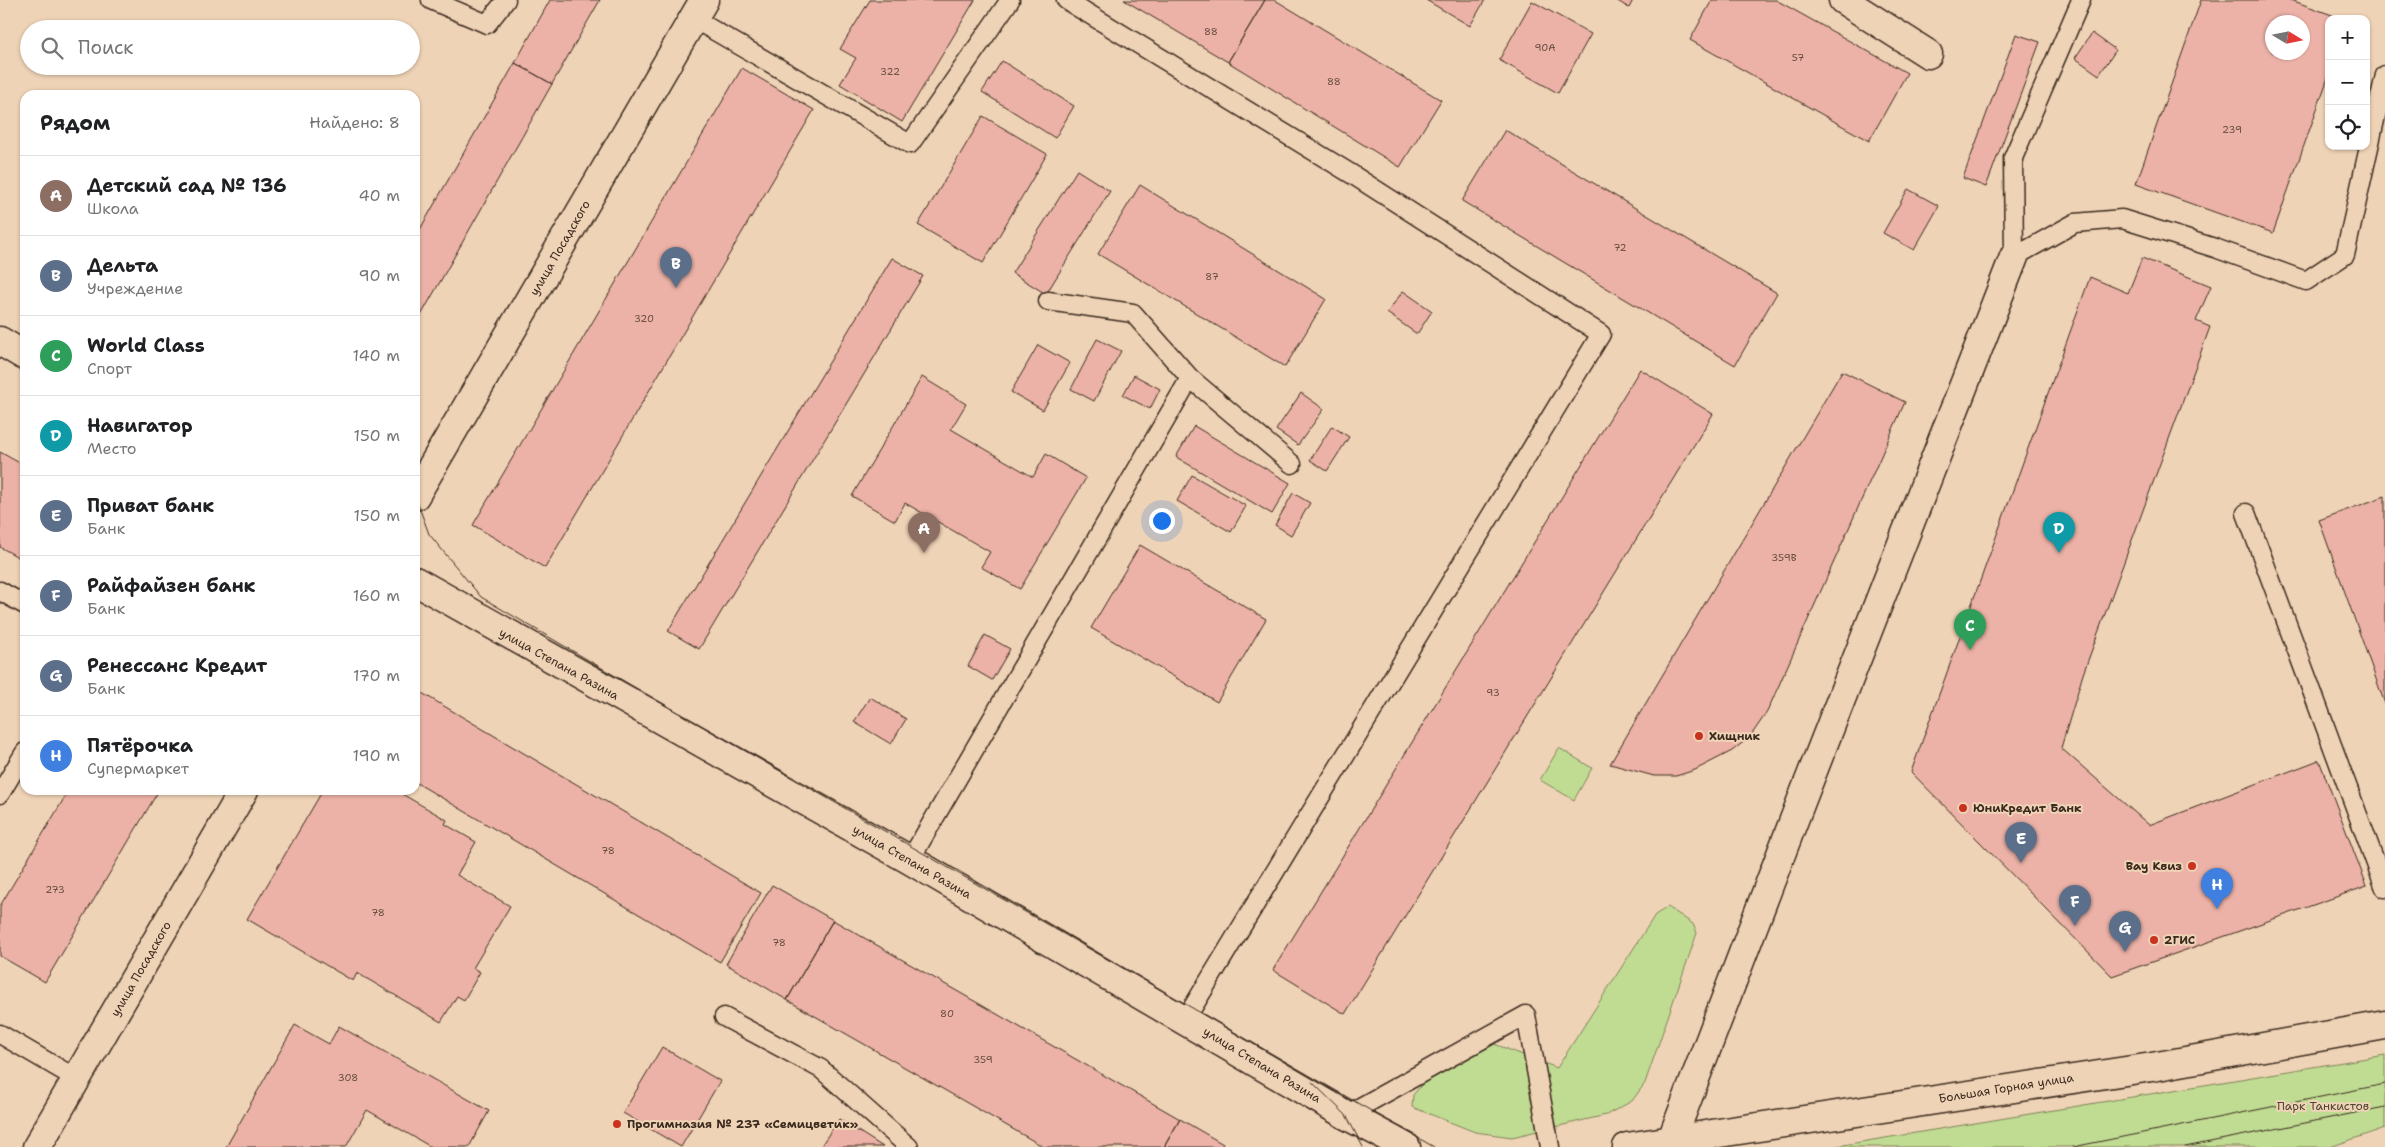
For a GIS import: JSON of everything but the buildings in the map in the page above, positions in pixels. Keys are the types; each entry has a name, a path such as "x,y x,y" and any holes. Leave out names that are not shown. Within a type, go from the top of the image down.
{"street":[{"path":"1843,0 1928,54"},
{"name":"улица Посадского","path":"420,487 699,9"},
{"path":"1672,1139 1805,790 2014,257"},
{"path":"0,342 20,353"},
{"name":"улица Степана Разина","path":"420,584 910,860 1346,1115 1406,1147"},
{"name":"улица Посадского","path":"37,1147 241,795"},
{"name":"Большая Горная улица","path":"1627,1147 2152,1066 2385,1025"}],"lane":[{"path":"431,0 487,24 506,0"},
{"path":"699,9 910,144 1010,0"},
{"path":"1066,0 1353,175 1601,334 1186,1020"},
{"path":"2081,0 2013,158 2014,257 2074,223 2122,219 2215,248 2306,281 2345,256 2385,75"},
{"path":"1048,302 1133,312 1190,378 1292,464"},
{"path":"910,860 1190,378"},
{"path":"2246,513 2385,888"},
{"path":"0,591 20,603"},
{"path":"3,782 20,759"},
{"path":"1346,1115 1526,1015 1550,1147"},
{"path":"724,1017 821,1069 909,1147"},
{"path":"0,1034 77,1079"}],"green space":[{"path":"1559,748 1592,768 1574,800 1540,780"},
{"path":"1668,907 1693,924 1697,933 1645,1083 1632,1101 1606,1115 1512,1137 1475,1132 1412,1107 1413,1095 1445,1057 1476,1037 1557,1068 1655,915"},
{"name":"Парк Танкистов","path":"2385,1055 2385,1128 2330,1147 1831,1147"}],"tram line":[{"path":"420,510 429,534 481,597 1434,1147"},
{"path":"1312,1082 1346,1115 1363,1147"},
{"path":"2073,1147 2385,1084"},
{"path":"2185,1147 2385,1107"}],"place":[{"name":"Дельта","path":"676,288"},
{"name":"Детский сад № 136","path":"924,553"},
{"name":"Навигатор","path":"2059,553"},
{"name":"World Class","path":"1970,650"},
{"name":"Хищник","path":"1699,736"},
{"name":"ЮниКредит Банк","path":"1963,808"},
{"name":"Приват банк","path":"2021,863"},
{"name":"Вау Квиз","path":"2192,866"},
{"name":"Пятёрочка","path":"2217,909"},
{"name":"Райфайзен банк","path":"2075,926"},
{"name":"2ГИС","path":"2154,940"},
{"name":"Ренессанс Кредит","path":"2125,952"},
{"name":"Прогимназия № 237 «Семицветик»","path":"617,1124"}]}
